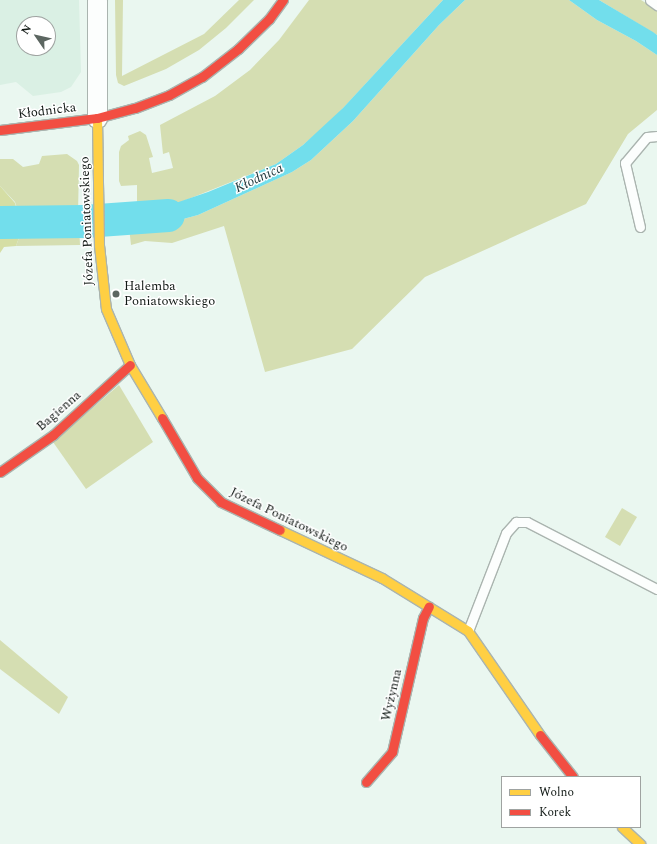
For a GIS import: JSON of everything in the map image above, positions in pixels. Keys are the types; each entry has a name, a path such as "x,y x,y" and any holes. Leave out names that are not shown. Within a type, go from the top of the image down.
{"street":[{"path":"96,118 97,0"},
{"name":"Kłodnicka","path":"0,130 96,118 136,108 169,95 202,77 238,49 269,19 282,0"},
{"name":"Józefa Poniatowskiego","path":"96,118 99,245 106,309 130,365 183,457 197,478 220,502 382,578 468,631 530,722 572,776"},
{"name":"Bagienna","path":"0,472 53,435 130,365"},
{"name":"Wyżynna","path":"366,782 392,752 423,618 429,606"},
{"path":"623,828 640,844"}],"lane":[{"path":"650,0 657,4"},
{"path":"640,227 625,163 647,137 657,136"},
{"path":"468,631 506,533 516,522 527,522 657,589"}],"shaded area":[{"path":"0,0 79,0 81,72 71,87 61,92 33,96 16,82 0,85"}],"green space":[{"path":"115,0 123,0 122,76 204,34 239,0 254,0 226,28 199,50 166,69 124,86 118,83 116,75"},
{"path":"309,0 443,0 333,119 303,145 276,164 176,204 149,211 122,213 137,209 137,185 121,186 119,181 119,152 121,146 129,140 128,136 140,131 146,135 153,157 149,158 152,173 173,168 169,152 163,154 160,125 215,96 250,70 279,40"},
{"path":"465,0 569,0 597,20 636,41 657,55 657,110 628,134 586,204 425,277 352,349 265,372 224,226 172,243 145,241 131,245 129,227 172,222 198,215 292,172 311,160 353,121 439,25"},
{"path":"599,0 641,0 657,10 657,35"},
{"path":"67,154 77,161 79,165 78,214 20,217 15,202 0,186 0,159 13,159 23,167 39,164 42,156"},
{"path":"0,186 15,203 22,229 16,246 4,247 0,253"},
{"path":"79,225 80,245 16,246 22,229 29,227"},
{"path":"119,385 153,442 86,489 53,442"},
{"path":"622,508 637,517 620,546 605,537"},
{"path":"0,640 68,697 59,714 0,669"}],"water":[{"path":"443,0 465,0 439,25 353,121 311,160 292,172 198,215 172,222 122,227 122,213 158,209 208,192 276,164 303,145 343,108"},
{"path":"569,0 599,0 653,32 657,35 657,55 636,41 597,20"}],"waterway":[{"name":"Kłodnica","path":"0,222 84,221 168,215"}],"traffic: slow":[{"path":"97,118 99,245 106,309 130,365 162,418"},
{"path":"280,530 382,578 468,631 540,735"},
{"path":"623,828 640,844"}],"traffic: jam":[{"path":"0,130 97,118 135,108 169,95 202,77 238,49 269,19 283,0"},
{"path":"0,472 53,435 130,365"},
{"path":"162,418 197,478 221,502 280,530"},
{"path":"366,782 392,752 423,618 429,606"},
{"path":"540,735 572,776"}],"place":[{"name":"Halemba Poniatowskiego","path":"116,294"}]}
